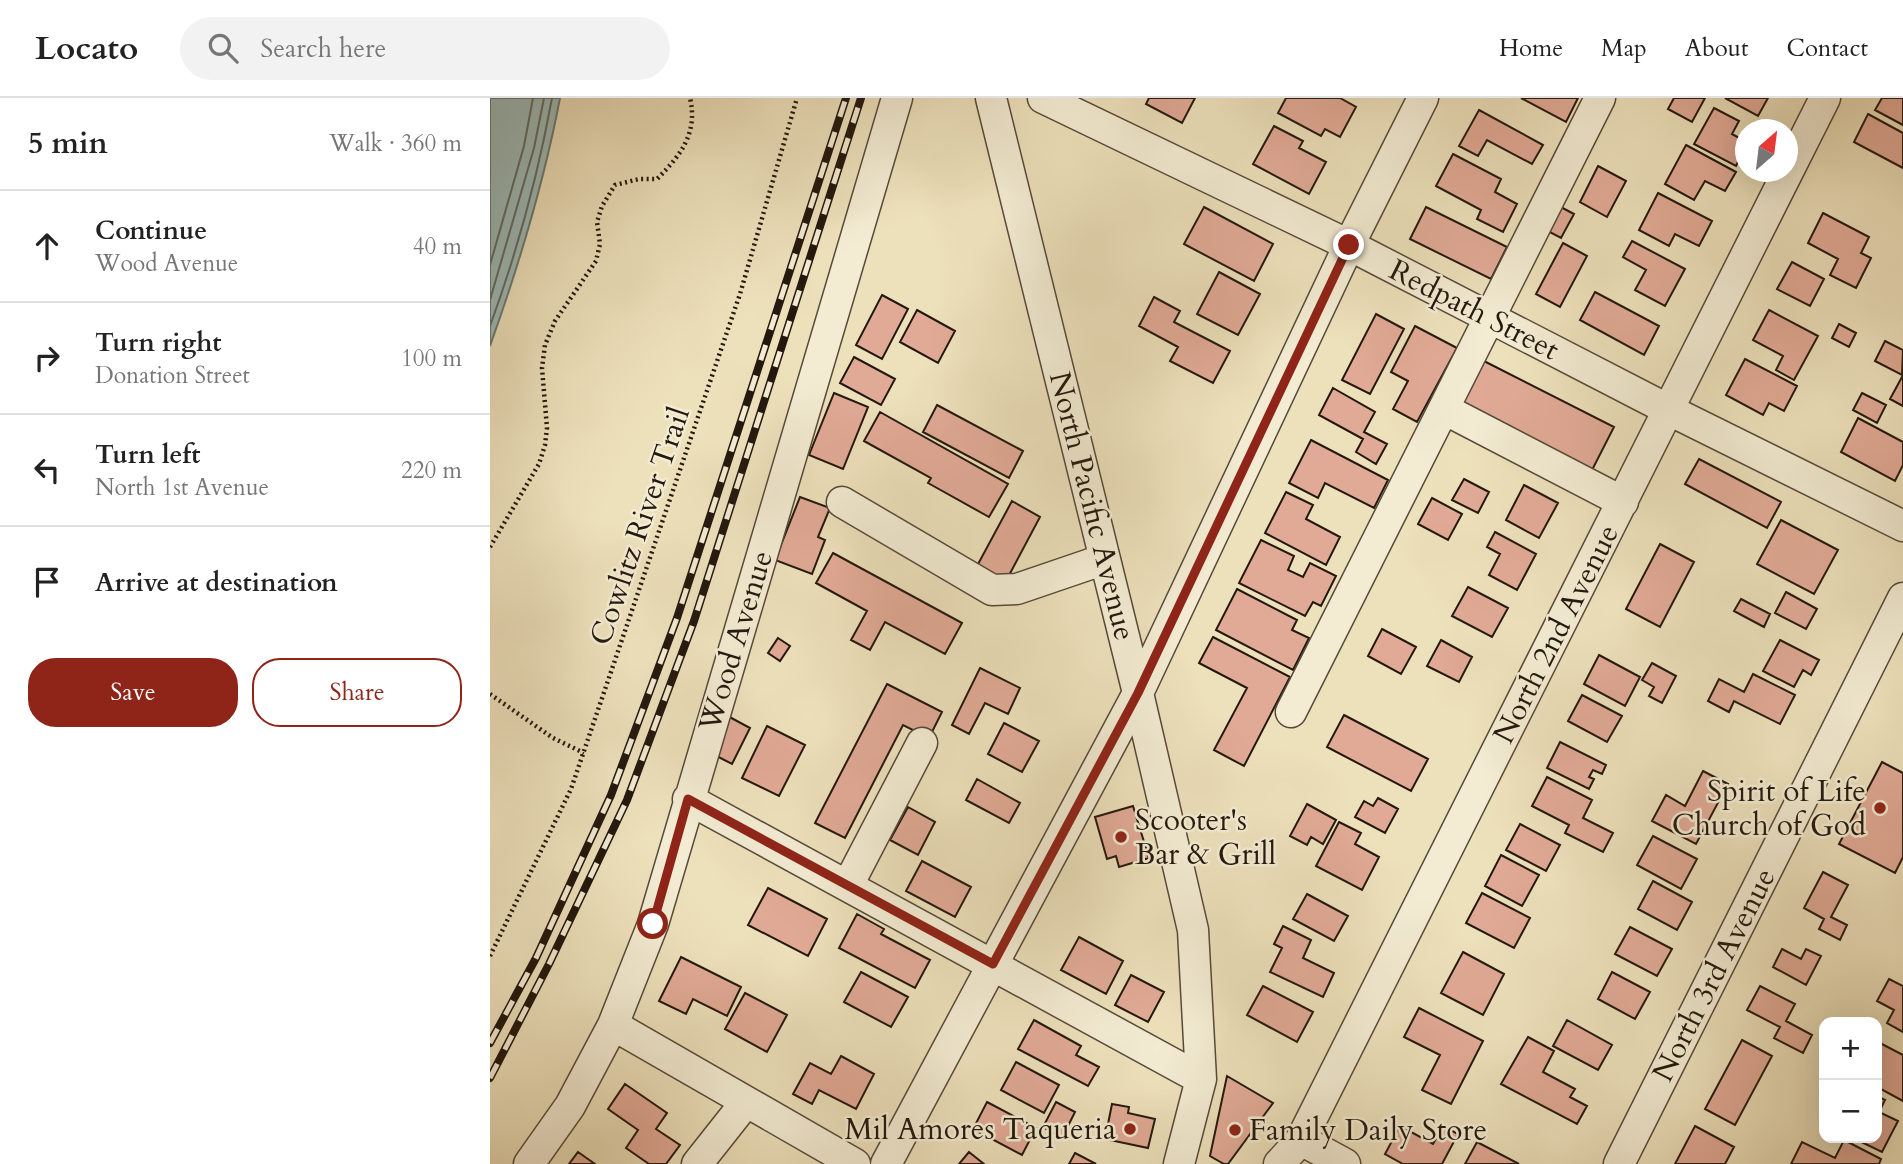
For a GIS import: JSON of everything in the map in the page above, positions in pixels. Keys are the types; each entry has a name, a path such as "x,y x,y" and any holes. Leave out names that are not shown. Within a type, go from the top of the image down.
{"street":[{"name":"Wood Avenue","path":"529,1164 570,1107 613,1026 653,924 897,98"},
{"name":"North Pacific Avenue","path":"991,98 1138,693 1193,930 1200,1079 1179,1164"},
{"name":"Redpath Street","path":"1043,98 1349,245 1669,410 1903,526"},
{"path":"886,1164 1138,693 1349,245 1423,98"},
{"path":"1290,712 1600,98"},
{"name":"North 2nd Avenue","path":"1279,1164 1301,1140 1825,98"},
{"path":"1444,408 1623,502"},
{"path":"842,502 992,590 1017,589 1104,559"},
{"name":"North 3rd Avenue","path":"1619,1164 1903,598"},
{"path":"848,885 922,743"},
{"path":"688,799 1200,1079"},
{"path":"613,1026 855,1164"},
{"path":"697,1164 746,1102"},
{"path":"1301,1140 1345,1164"}],"path":[{"path":"490,547 539,464 547,428 542,368 545,345 555,321 596,261 600,244 597,222 601,206 615,185 639,179 657,179 672,164 691,133 690,98"},
{"name":"Cowlitz River Trail","path":"490,956 571,789 584,753 740,294 797,98"},
{"path":"490,694 553,738 584,753"}],"water":[{"path":"490,98 560,98 530,223 490,346"}],"building":[{"path":"1149,98 1195,98 1182,123 1146,104"},
{"path":"1286,98 1340,98 1356,107 1340,137 1325,129 1321,136 1278,113"},
{"path":"1521,98 1578,98 1566,122"},
{"path":"1674,98 1705,98 1692,122 1668,109"},
{"path":"1725,98 1768,98 1758,116"},
{"path":"1882,98 1903,98 1903,125 1875,110"},
{"path":"1714,108 1735,119 1732,134 1735,136 1735,165 1694,144"},
{"path":"1479,110 1543,145 1532,164 1487,140 1478,156 1459,146"},
{"path":"1868,114 1903,133 1903,168 1854,142"},
{"path":"1274,126 1303,141 1299,148 1326,162 1309,194 1253,164"},
{"path":"1686,145 1735,171 1725,191 1705,181 1694,200 1665,184"},
{"path":"1453,154 1501,179 1495,192 1517,204 1503,232 1477,219 1481,210 1436,186"},
{"path":"1598,166 1626,181 1607,217 1580,202"},
{"path":"1658,193 1712,221 1699,246 1675,234 1669,246 1639,230"},
{"path":"1557,205 1574,214 1561,238 1544,229"},
{"path":"1204,207 1273,244 1254,281 1184,244"},
{"path":"1426,207 1507,247 1491,279 1410,239"},
{"path":"1823,213 1869,237 1861,253 1871,258 1856,288 1830,275 1838,259 1808,243"},
{"path":"1632,241 1685,269 1665,306 1635,290 1646,270 1623,257"},
{"path":"1563,243 1587,256 1560,307 1536,294"},
{"path":"1792,262 1824,279 1810,306 1777,289"},
{"path":"1219,272 1260,294 1238,335 1197,314"},
{"path":"1595,292 1659,326 1644,355 1580,320"},
{"path":"882,295 908,309 882,359 856,345"},
{"path":"1154,297 1180,311 1174,322 1230,351 1213,383 1170,361 1178,347 1139,326"},
{"path":"917,310 955,331 938,363 900,342"},
{"path":"1769,310 1818,336 1794,380 1776,370 1783,356 1753,340"},
{"path":"1376,314 1404,329 1370,394 1342,380"},
{"path":"1839,324 1856,333 1849,347 1832,338"},
{"path":"1415,326 1457,348 1417,422 1393,409 1408,381 1391,372"},
{"path":"1885,341 1903,350 1902,375 1875,361"},
{"path":"854,357 895,379 881,405 840,383"},
{"path":"1478,358 1614,427 1588,478 1452,409"},
{"path":"1745,359 1797,386 1784,411 1769,403 1763,415 1726,395"},
{"path":"1903,378 1903,406 1890,399"},
{"path":"1333,388 1375,412 1364,432 1387,444 1376,464 1356,452 1363,439 1319,415"},
{"path":"834,393 868,407 843,469 809,455"},
{"path":"1862,393 1886,405 1877,423 1853,410"},
{"path":"937,405 1023,451 1009,478 923,432"},
{"path":"880,412 1008,484 989,517 928,483 931,478 864,441"},
{"path":"1858,418 1903,442 1903,465 1895,481 1841,452"},
{"path":"1311,440 1388,480 1374,508 1325,483 1318,498 1289,483"},
{"path":"1699,459 1781,502 1767,528 1685,484"},
{"path":"1464,479 1489,492 1478,513 1452,500"},
{"path":"1524,485 1558,503 1539,538 1506,520"},
{"path":"1286,492 1313,505 1306,519 1340,537 1326,565 1265,533"},
{"path":"800,497 830,508 818,537 825,540 812,574 775,560"},
{"path":"1432,498 1462,514 1448,540 1418,524"},
{"path":"1012,501 1040,517 1006,581 977,566"},
{"path":"1781,520 1838,550 1814,594 1757,564"},
{"path":"1495,532 1536,554 1517,590 1489,575 1500,554 1487,547"},
{"path":"1261,540 1294,556 1288,570 1303,577 1310,563 1336,576 1321,606 1313,602 1305,616 1239,583"},
{"path":"1660,544 1694,562 1660,627 1626,609"},
{"path":"833,553 962,623 945,654 885,622 870,650 851,640 867,611 816,583"},
{"path":"1468,587 1508,608 1492,637 1452,616"},
{"path":"1237,589 1297,620 1292,630 1309,638 1293,670 1216,630"},
{"path":"1786,592 1817,609 1806,629 1775,613"},
{"path":"1741,599 1770,614 1764,627 1734,611"},
{"path":"1382,629 1416,647 1401,674 1368,656"},
{"path":"1213,637 1290,677 1244,766 1214,750 1247,688 1199,663"},
{"path":"778,638 790,646 780,661 768,653"},
{"path":"1441,640 1472,657 1459,682 1427,666"},
{"path":"1780,640 1819,660 1811,675 1803,670 1794,687 1763,671"},
{"path":"1599,655 1640,677 1625,706 1584,684"},
{"path":"1652,663 1676,676 1662,703 1649,696 1654,687 1642,680"},
{"path":"980,668 1020,688 1008,714 985,703 969,734 952,725"},
{"path":"1753,674 1795,695 1780,724 1734,701 1729,712 1708,701 1719,679 1744,692"},
{"path":"887,684 942,712 929,738 903,725 845,838 815,823"},
{"path":"1582,695 1622,716 1607,742 1568,721"},
{"path":"724,714 750,728 732,764 705,750"},
{"path":"1344,715 1428,759 1411,791 1327,747"},
{"path":"1004,723 1039,741 1022,772 988,754"},
{"path":"767,726 805,745 779,796 742,778"},
{"path":"1560,742 1606,765 1602,774 1593,770 1589,777 1594,779 1589,789 1547,768"},
{"name":"Spirit of Life Church of God","path":"1882,762 1903,773 1903,857 1895,873 1839,844"},
{"path":"1703,771 1728,784 1696,844 1652,821 1666,795 1685,806"},
{"path":"1547,777 1592,800 1583,818 1613,833 1603,852 1565,833 1569,825 1532,806"},
{"path":"977,779 1020,803 1009,823 966,800"},
{"path":"1378,798 1398,809 1385,833 1355,817 1364,801 1373,806"},
{"path":"1307,804 1336,820 1323,844 1311,837 1307,845 1290,836"},
{"name":"Scooter's Bar & Grill","path":"1133,806 1149,858 1119,867 1116,856 1107,859 1095,817"},
{"path":"908,807 935,822 918,855 890,840"},
{"path":"1339,822 1361,833 1355,844 1379,857 1362,890 1316,866"},
{"path":"1520,824 1560,845 1546,871 1506,850"},
{"path":"1653,836 1697,859 1681,889 1637,865"},
{"path":"1501,855 1539,875 1522,906 1485,886"},
{"path":"922,861 971,887 955,917 906,891"},
{"path":"1823,872 1848,885 1831,917 1847,925 1840,940 1819,929 1824,919 1804,908"},
{"path":"1653,881 1692,902 1677,930 1638,909"},
{"path":"768,888 827,919 808,956 748,925"},
{"path":"1482,893 1530,918 1514,948 1466,923"},
{"path":"1307,894 1348,916 1334,941 1293,919"},
{"path":"857,914 884,929 881,934 930,960 915,988 839,948"},
{"path":"1283,926 1311,940 1303,958 1334,973 1323,997 1270,972 1282,948 1274,944"},
{"path":"1630,927 1672,949 1657,976 1615,954"},
{"path":"1079,937 1123,961 1106,994 1061,970"},
{"path":"1782,949 1801,959 1806,949 1821,956 1806,985 1773,967"},
{"path":"1463,952 1504,974 1483,1015 1441,993"},
{"path":"681,957 741,987 727,1016 693,999 686,1014 659,1001"},
{"path":"861,972 908,997 891,1027 844,1002"},
{"path":"1612,972 1650,992 1635,1019 1598,999"},
{"path":"1131,975 1164,992 1148,1022 1115,1005"},
{"path":"1889,979 1903,986 1903,1032 1887,1023 1894,1010 1877,1001"},
{"path":"1263,986 1313,1012 1297,1042 1247,1015"},
{"path":"1760,986 1795,1004 1786,1021 1812,1035 1803,1053 1774,1038 1780,1027 1747,1010"},
{"path":"745,993 787,1015 767,1052 725,1029"},
{"path":"1419,1008 1483,1041 1451,1104 1422,1090 1440,1055 1404,1037"},
{"path":"1034,1020 1081,1046 1076,1055 1099,1067 1088,1086 1018,1049"},
{"path":"1567,1020 1612,1045 1598,1070 1553,1046"},
{"path":"1528,1037 1554,1051 1543,1072 1575,1089 1570,1097 1587,1106 1577,1124 1501,1084"},
{"path":"1742,1040 1772,1056 1735,1125 1705,1109"},
{"path":"1882,1044 1903,1055 1903,1101 1882,1090"},
{"path":"841,1056 874,1074 856,1109 819,1090 812,1104 793,1094 810,1063 831,1074"},
{"path":"1016,1062 1059,1085 1044,1113 1001,1090"},
{"name":"Family Daily Store","path":"1227,1076 1273,1103 1228,1164 1224,1164 1210,1156"},
{"path":"625,1084 667,1113 656,1129 680,1145 666,1164 649,1164 626,1148 638,1130 608,1109"},
{"path":"987,1102 1036,1128 1022,1155 973,1129"},
{"path":"1056,1102 1075,1112 1062,1138 1043,1127"},
{"name":"Mil Amores Taqueria","path":"1112,1104 1129,1107 1128,1113 1155,1119 1148,1148 1105,1139"},
{"path":"1882,1113 1898,1121 1882,1152 1863,1143 1882,1143"},
{"path":"1400,1126 1433,1144 1443,1126 1458,1134 1442,1164 1403,1164 1385,1154"},
{"path":"1695,1126 1734,1147 1725,1164 1675,1164"},
{"path":"1477,1142 1519,1164 1465,1164"},
{"path":"1802,1142 1835,1158 1842,1143 1850,1143 1881,1159 1879,1164 1791,1164"},
{"path":"578,1152 595,1164 569,1164"},
{"path":"969,1152 984,1164 959,1164"},
{"path":"1075,1153 1096,1164 1069,1164"}],"railway":[{"path":"490,1043 536,958 611,795 677,618 846,98"},
{"path":"490,1078 549,964 627,800 694,621 861,98"}],"place":[{"name":"Spirit of Life Church of God","path":"1880,808"},
{"name":"Scooter's Bar & Grill","path":"1121,837"},
{"name":"Mil Amores Taqueria","path":"1130,1129"},
{"name":"Family Daily Store","path":"1235,1130"}],"route":[{"path":"653,924 688,799 993,964 1138,693 1349,245"}]}
